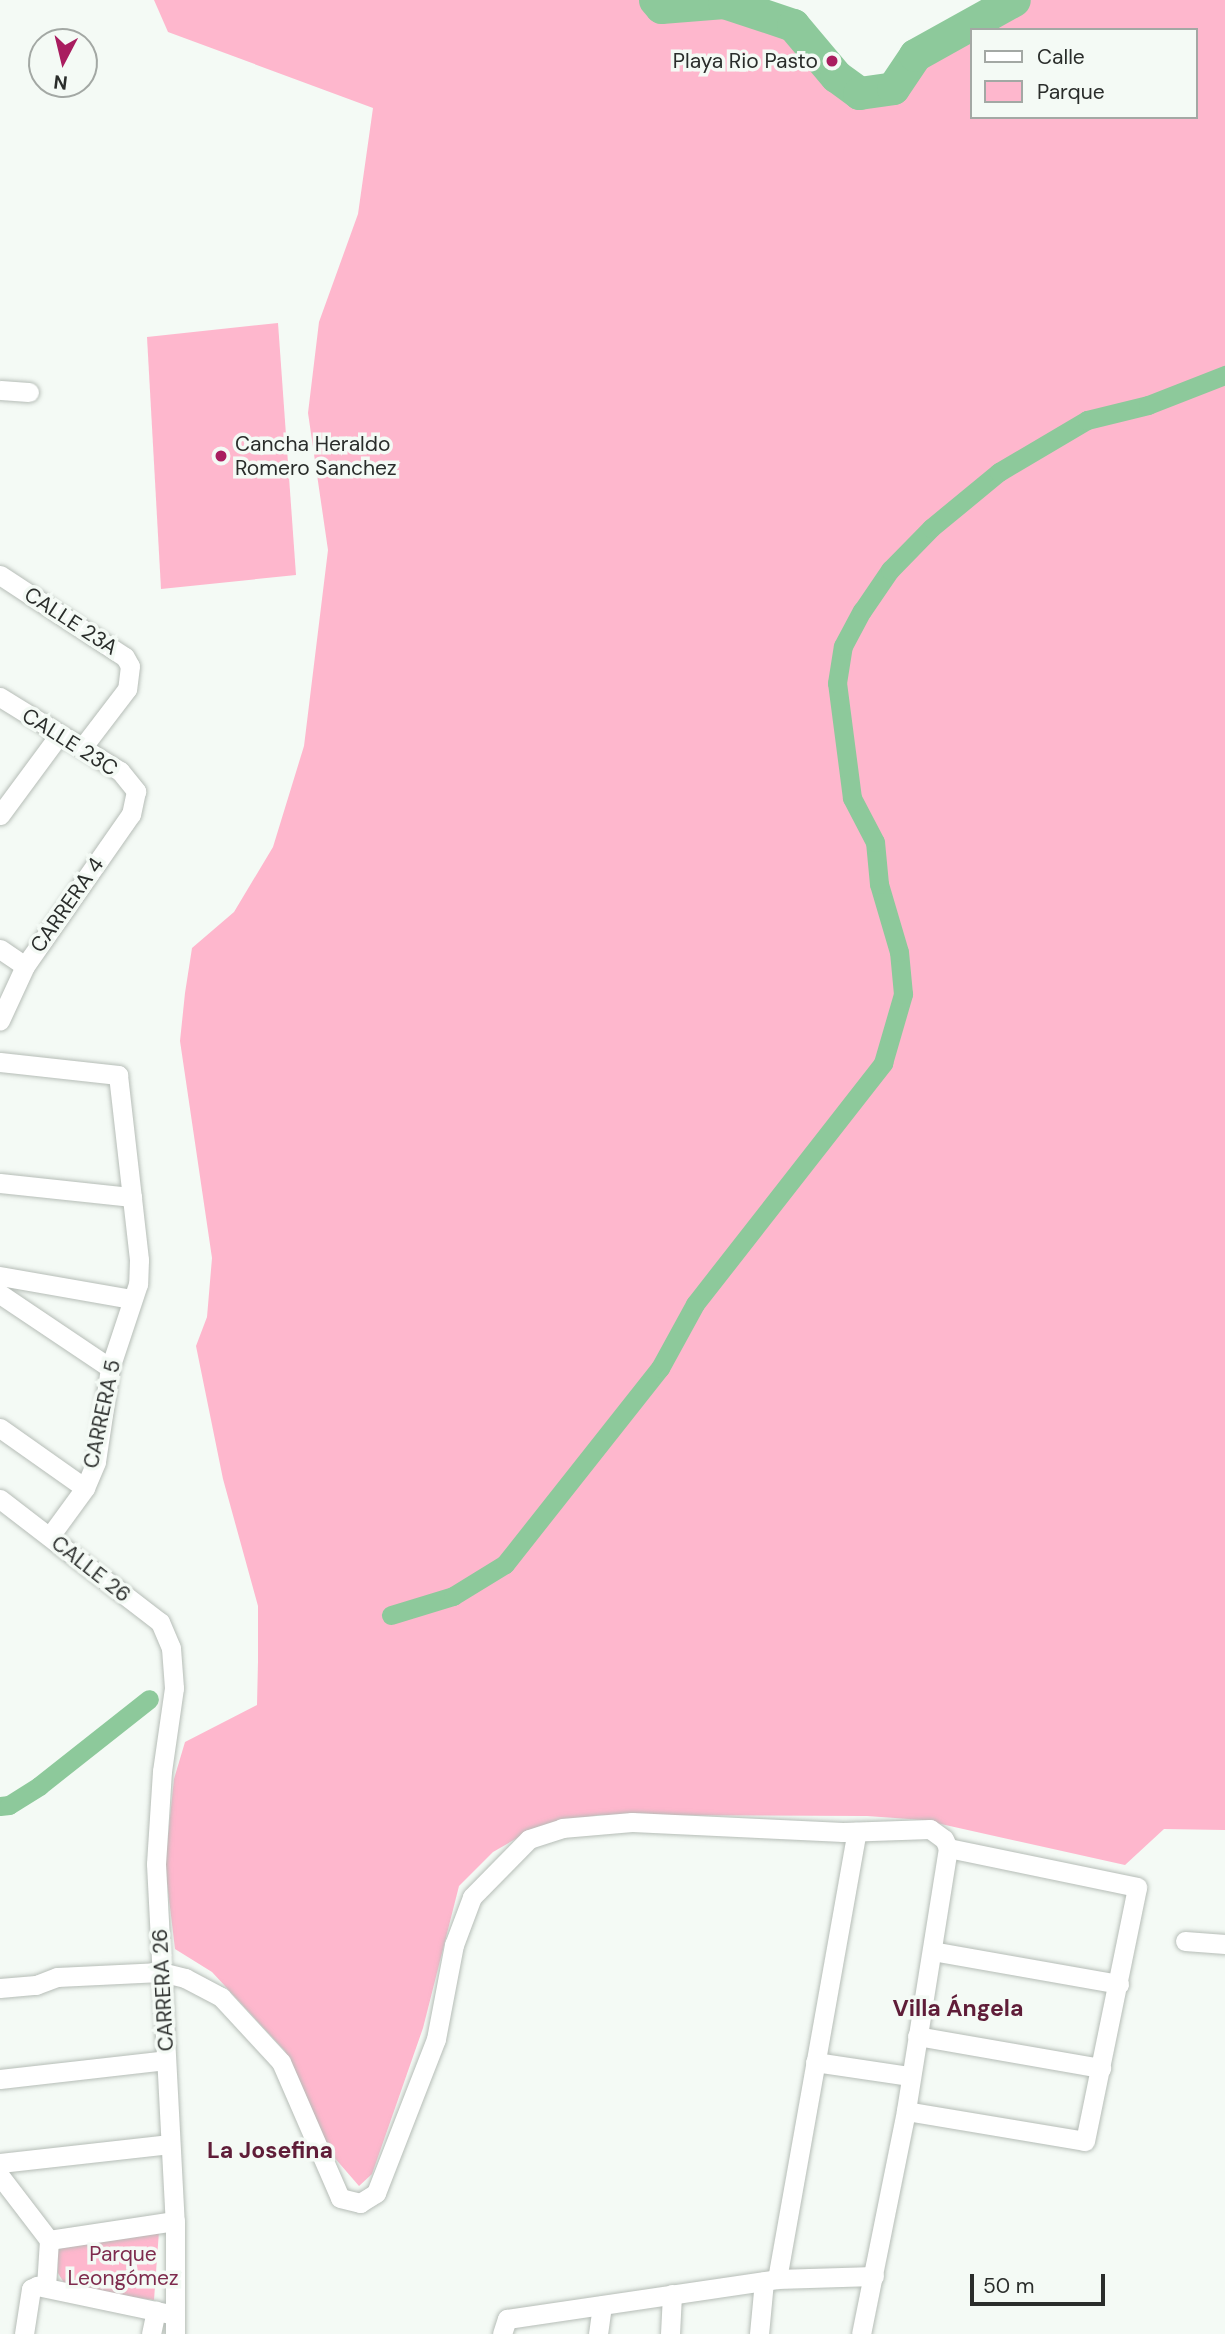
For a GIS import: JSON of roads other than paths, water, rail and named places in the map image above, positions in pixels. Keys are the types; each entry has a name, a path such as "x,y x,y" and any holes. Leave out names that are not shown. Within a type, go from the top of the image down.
{"street":[{"path":"0,390 29,392"},
{"name":"CALLE 23A","path":"0,576 125,657 132,674 127,689 82,748"},
{"name":"CALLE 23C","path":"0,697 120,771 136,791"},
{"path":"0,815 59,735"},
{"name":"CARRERA 4","path":"0,1020 25,966 131,814 136,791"},
{"path":"0,949 25,966"},
{"name":"CARRERA 5","path":"0,1062 118,1075 139,1260 138,1284 110,1368 106,1419 85,1488 50,1536"},
{"path":"0,1183 132,1197"},
{"path":"0,1276 132,1299"},
{"path":"0,1294 110,1368"},
{"path":"0,1429 85,1488"},
{"name":"CALLE 26","path":"0,1499 160,1622 171,1648"},
{"name":"CARRERA 26","path":"152,2334 168,2320 175,2221 156,1864 162,1772 174,1688 171,1648"},
{"path":"0,1988 36,1985 57,1977 160,1972 185,1978 221,1997 252,2026 281,2062 340,2197 360,2203 376,2193 436,2039 454,1945 472,1897 530,1839 562,1828 632,1822 857,1832 930,1829 944,1839 948,1848 905,2111 861,2334"},
{"path":"759,2334 815,2062 857,1832"},
{"path":"905,2111 1085,2141 1137,1887 948,1848"},
{"path":"1185,1941 1225,1944"},
{"path":"932,1951 1119,1984"},
{"path":"918,2036 1101,2068"},
{"path":"0,2079 166,2060"},
{"path":"815,2062 910,2076"},
{"path":"24,2334 39,2288 49,2240 1,2175 170,2144"},
{"path":"49,2240 175,2221"},
{"path":"502,2334 508,2319 771,2280 874,2276"},
{"path":"39,2288 168,2320"},
{"path":"670,2334 672,2294"},
{"path":"598,2334 602,2305"}],"waterway":[{"path":"655,0 661,7 724,2 793,25 836,76 859,93 893,88 915,55 1014,0"},
{"path":"391,1615 453,1596 505,1564 660,1368 695,1304 883,1063 903,994 899,952 879,884 875,842 852,798 837,683 843,646 862,611 890,570 931,528 999,472 1087,420 1148,405 1225,375"},
{"path":"0,1806 9,1805 39,1786 149,1699"}],"place":[{"name":"Playa Rio Pasto","path":"832,61"},
{"name":"Cancha Heraldo Romero Sanchez","path":"221,456"}],"district":[{"name":"Villa Ángela","path":"958,2008"},
{"name":"La Josefina","path":"270,2150"}],"park label":[{"name":"Parque Leongómez","path":"123,2266"}]}
